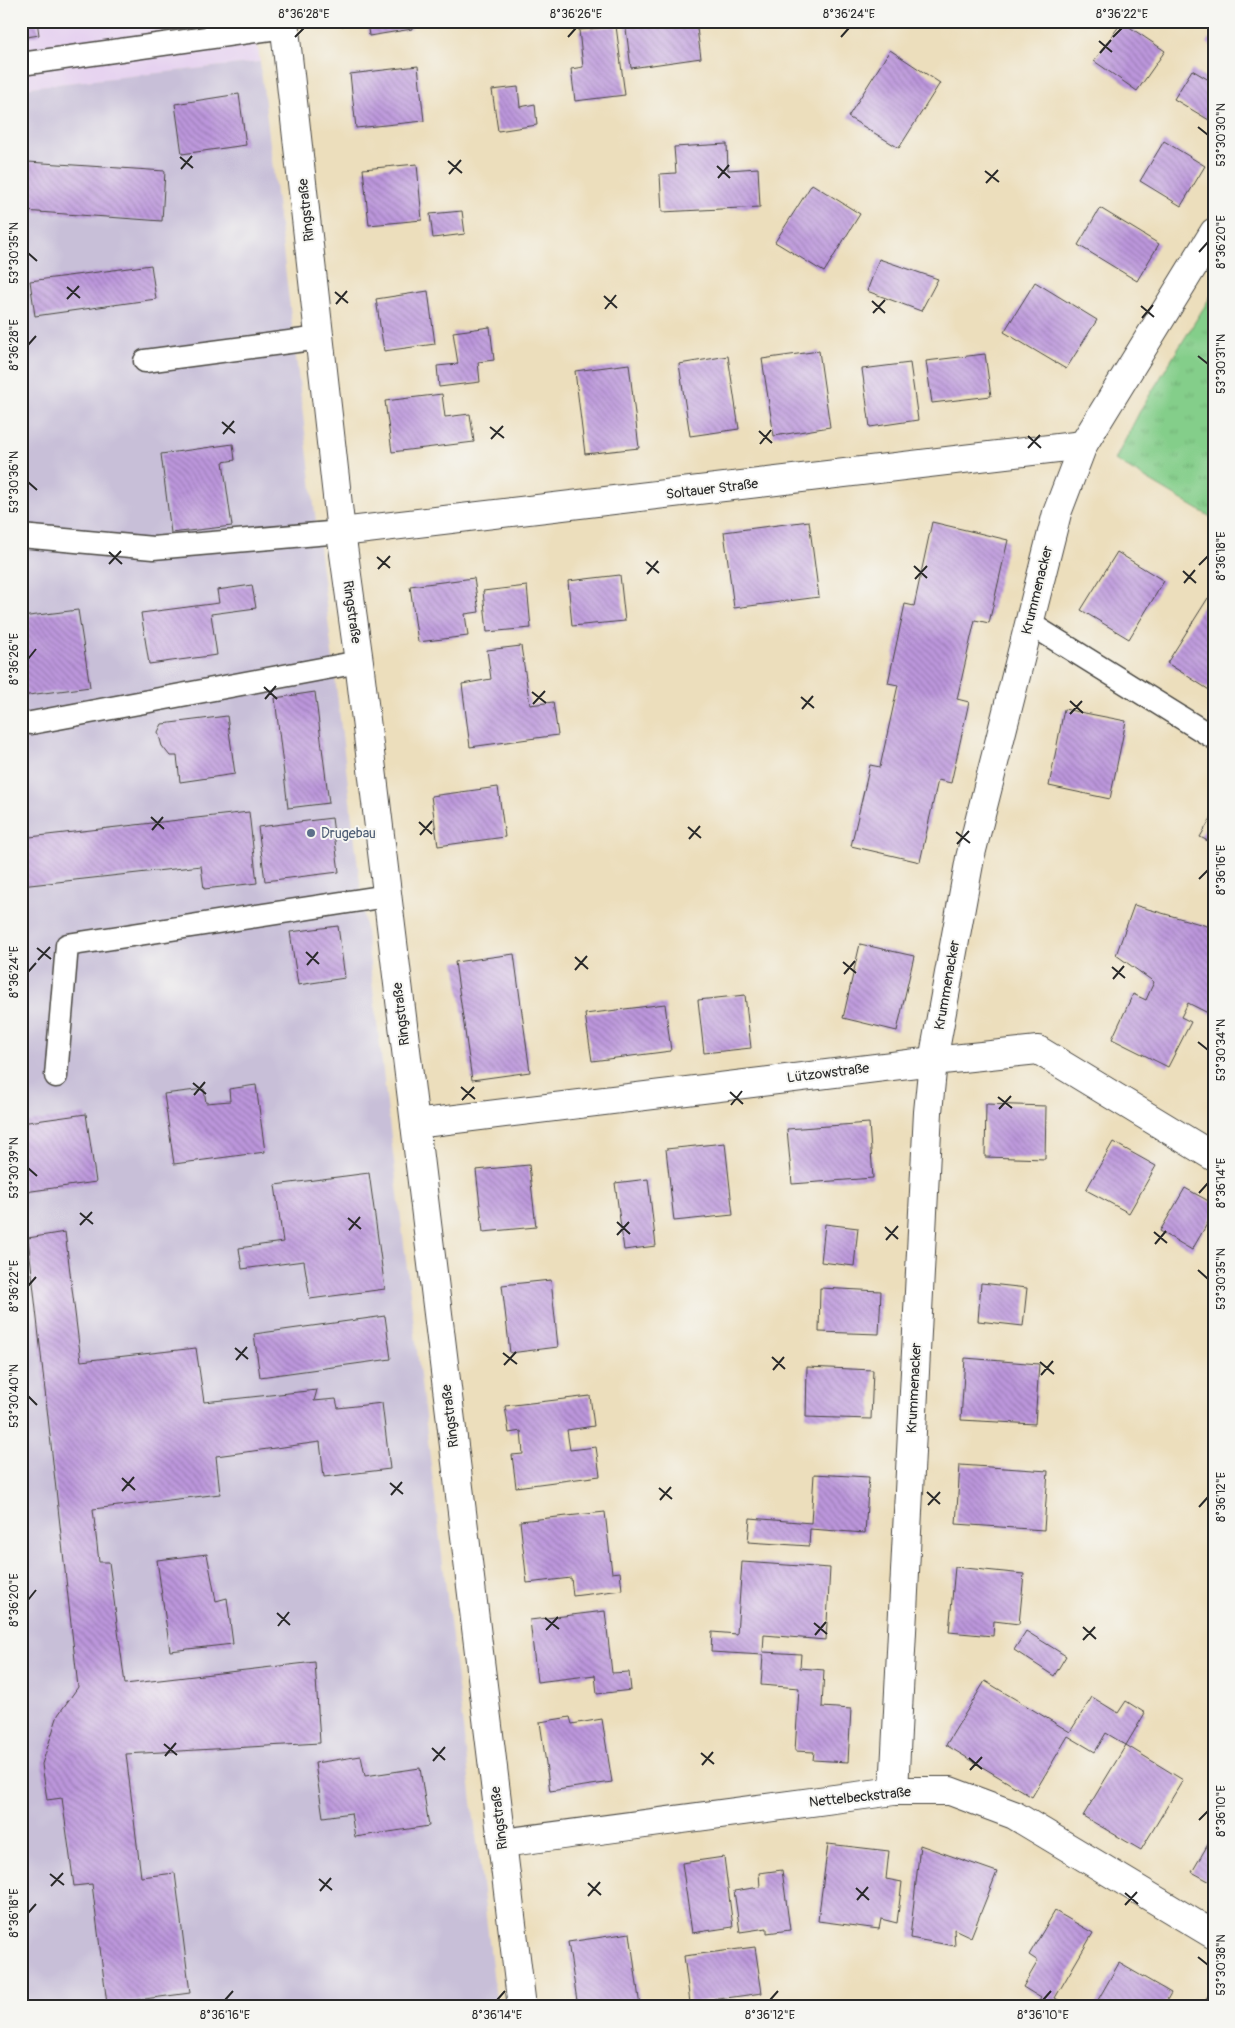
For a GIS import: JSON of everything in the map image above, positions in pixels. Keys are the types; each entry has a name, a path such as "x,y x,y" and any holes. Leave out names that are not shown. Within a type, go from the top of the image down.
{"street":[{"name":"Ringstraße","path":"285,24 341,532 359,662 522,2007"},
{"name":"Krummenacker","path":"894,1791 928,1112 933,1061 970,858 1057,513 1083,446 1214,232"},
{"name":"Soltauer Straße","path":"341,532 1083,446"},
{"name":"Lützowstraße","path":"415,1124 1038,1050 1214,1157"},
{"name":"Nettelbeckstraße","path":"502,1843 894,1791 950,1791 1014,1815 1214,1935"}],"lane":[{"path":"21,64 285,24"},
{"path":"145,361 320,338"},
{"path":"21,536 153,548 341,532"},
{"path":"1029,623 1214,738"},
{"path":"31,723 359,662"},
{"path":"56,1076 67,945 387,896"}],"shaded area":[{"path":"21,21 255,21 260,62 21,88"},
{"path":"260,62 497,2007 21,2007 21,88"}],"green space":[{"path":"1214,291 1214,519 1115,460 1141,409"}],"building":[{"path":"21,21 37,21 39,35 21,38"},
{"path":"341,21 362,21 362,22 342,26"},
{"path":"367,21 411,21 412,29 369,36"},
{"path":"625,21 696,21 701,58 631,68"},
{"path":"1122,22 1165,51 1137,91 1094,61"},
{"path":"616,26 625,95 575,101 571,69 583,67 579,30"},
{"path":"1214,32 1214,48 1207,43"},
{"path":"890,50 940,83 899,148 848,117"},
{"path":"418,66 424,121 356,128 350,74"},
{"path":"1192,70 1214,83 1214,123 1174,99"},
{"path":"518,87 520,107 535,104 537,125 498,131 492,90"},
{"path":"239,94 246,145 182,154 175,104"},
{"path":"1164,141 1205,166 1181,206 1140,181"},
{"path":"727,144 728,170 758,168 760,207 662,212 660,174 676,173 674,147"},
{"path":"28,162 165,171 162,221 24,211"},
{"path":"417,164 422,220 369,225 363,169"},
{"path":"812,184 860,214 824,272 775,242"},
{"path":"1100,208 1159,244 1137,281 1078,245"},
{"path":"462,211 465,234 433,238 430,214"},
{"path":"879,259 938,279 921,311 867,291"},
{"path":"151,265 156,299 35,316 30,281"},
{"path":"1035,282 1097,320 1066,369 1004,332"},
{"path":"428,291 435,344 384,351 376,299"},
{"path":"490,327 494,360 478,362 480,382 439,387 437,366 458,364 453,332"},
{"path":"819,351 830,427 774,436 762,359"},
{"path":"985,354 991,396 932,403 926,361"},
{"path":"728,356 739,429 690,436 679,364"},
{"path":"910,363 918,420 870,427 862,369"},
{"path":"629,364 639,448 585,454 575,371"},
{"path":"442,394 445,417 470,414 474,442 392,452 385,401"},
{"path":"233,444 235,460 223,462 232,526 171,533 161,454"},
{"path":"809,521 819,597 734,608 724,532"},
{"path":"932,522 1008,540 989,623 975,620 957,699 969,702 951,783 938,780 920,862 851,846 870,765 880,767 898,685 888,683 905,604 914,606"},
{"path":"1117,552 1164,581 1129,639 1081,610"},
{"path":"620,575 625,621 572,626 568,581"},
{"path":"474,578 479,612 465,614 468,636 418,642 410,586"},
{"path":"252,585 256,608 211,614 217,655 149,664 141,613 219,603 217,590"},
{"path":"527,586 531,628 487,632 483,591"},
{"path":"1208,598 1214,601 1214,693 1167,663"},
{"path":"78,610 90,687 21,696 21,617"},
{"path":"521,646 530,705 553,702 558,735 470,747 462,684 491,679 487,650"},
{"path":"315,692 329,803 288,808 275,698"},
{"path":"1064,709 1126,721 1110,799 1049,786"},
{"path":"227,716 235,774 180,782 177,756 170,756 162,746 158,732 162,724"},
{"path":"498,787 505,837 438,846 431,796"},
{"path":"249,812 257,883 204,889 201,866 21,886 21,838"},
{"path":"1214,813 1214,844 1200,837"},
{"path":"332,818 339,872 265,881 258,827"},
{"path":"1134,905 1214,928 1214,1016 1188,1003 1181,1017 1191,1022 1168,1067 1112,1039 1133,994 1146,1000 1154,982 1116,955"},
{"path":"338,926 345,978 298,985 290,932"},
{"path":"860,944 914,956 897,1031 843,1018"},
{"path":"514,954 530,1072 472,1080 455,962"},
{"path":"745,995 751,1048 704,1053 698,1000"},
{"path":"665,1004 671,1051 592,1061 585,1014"},
{"path":"256,1085 265,1152 174,1164 164,1094 204,1089 206,1103 230,1101 229,1089"},
{"path":"986,1104 1046,1106 1045,1159 985,1157"},
{"path":"86,1114 96,1182 25,1192 21,1165 21,1123"},
{"path":"869,1123 873,1178 792,1184 787,1129"},
{"path":"1113,1142 1156,1166 1129,1213 1086,1190"},
{"path":"725,1143 733,1215 674,1221 666,1149"},
{"path":"529,1165 536,1227 483,1232 476,1170"},
{"path":"369,1173 385,1289 310,1299 304,1261 242,1269 239,1248 283,1242 275,1185"},
{"path":"648,1179 656,1246 624,1250 615,1183"},
{"path":"1185,1188 1214,1204 1214,1212 1192,1250 1160,1231"},
{"path":"825,1224 858,1228 854,1266 821,1262"},
{"path":"65,1232 81,1361 196,1348 204,1402 317,1390 314,1401 336,1399 338,1408 382,1403 390,1469 324,1477 320,1442 216,1456 220,1494 93,1509 99,1562 109,1562 125,1684 315,1662 320,1743 126,1754 141,1877 175,1873 190,1993 107,2004 92,1884 74,1886 62,1798 47,1800 42,1764 58,1715 78,1687 28,1238"},
{"path":"551,1280 558,1347 510,1353 502,1285"},
{"path":"981,1283 1027,1288 1023,1326 978,1321"},
{"path":"820,1288 881,1291 879,1334 819,1332"},
{"path":"385,1316 391,1359 260,1377 254,1334"},
{"path":"965,1358 1039,1364 1035,1424 961,1420"},
{"path":"807,1367 873,1370 871,1419 806,1417"},
{"path":"590,1396 594,1426 567,1430 570,1450 596,1447 600,1476 516,1487 512,1455 523,1454 521,1431 509,1433 505,1406"},
{"path":"960,1465 1048,1471 1044,1530 956,1524"},
{"path":"814,1474 869,1477 865,1533 810,1529 809,1546 748,1542 750,1518 811,1523"},
{"path":"605,1512 612,1573 620,1572 622,1590 573,1596 571,1578 527,1583 520,1521"},
{"path":"207,1554 216,1601 227,1598 233,1644 170,1651 157,1560"},
{"path":"742,1562 830,1568 826,1640 764,1635 763,1652 801,1654 800,1668 824,1670 822,1707 851,1709 848,1762 813,1760 814,1752 795,1751 799,1688 761,1685 763,1655 711,1652 712,1632 737,1634"},
{"path":"955,1567 1024,1574 1019,1624 994,1621 993,1636 949,1632"},
{"path":"605,1611 612,1673 629,1672 631,1690 597,1694 595,1675 537,1682 530,1620"},
{"path":"1026,1631 1066,1656 1054,1676 1014,1650"},
{"path":"985,1681 1070,1732 1092,1697 1118,1713 1126,1701 1145,1713 1126,1745 1106,1733 1095,1752 1068,1736 1032,1797 946,1745"},
{"path":"570,1717 572,1724 602,1719 612,1782 550,1791 540,1722"},
{"path":"1126,1745 1183,1780 1141,1850 1083,1816"},
{"path":"361,1756 365,1776 420,1768 429,1826 355,1837 351,1813 323,1817 315,1763"},
{"path":"1214,1834 1214,1884 1192,1872"},
{"path":"828,1844 889,1851 886,1879 902,1882 897,1923 881,1919 879,1929 818,1921"},
{"path":"920,1845 997,1872 971,1937 954,1929 955,1946 910,1938"},
{"path":"724,1857 733,1927 692,1933 682,1863"},
{"path":"782,1870 790,1930 767,1933 767,1928 740,1932 734,1891 760,1887 759,1873"},
{"path":"1055,1911 1093,1933 1055,1998 1070,2007 1036,2007 1041,1998 1023,1987 1038,1961 1029,1955"},
{"path":"630,1933 640,2007 578,2007 568,1942"},
{"path":"755,1947 762,1993 690,2003 684,1956"},
{"path":"1119,1963 1171,1993 1163,2007 1094,2007"},
{"path":"1209,1994 1214,1997 1214,2007 1202,2007"}],"place":[{"name":"Drugebau","path":"311,833"}]}
